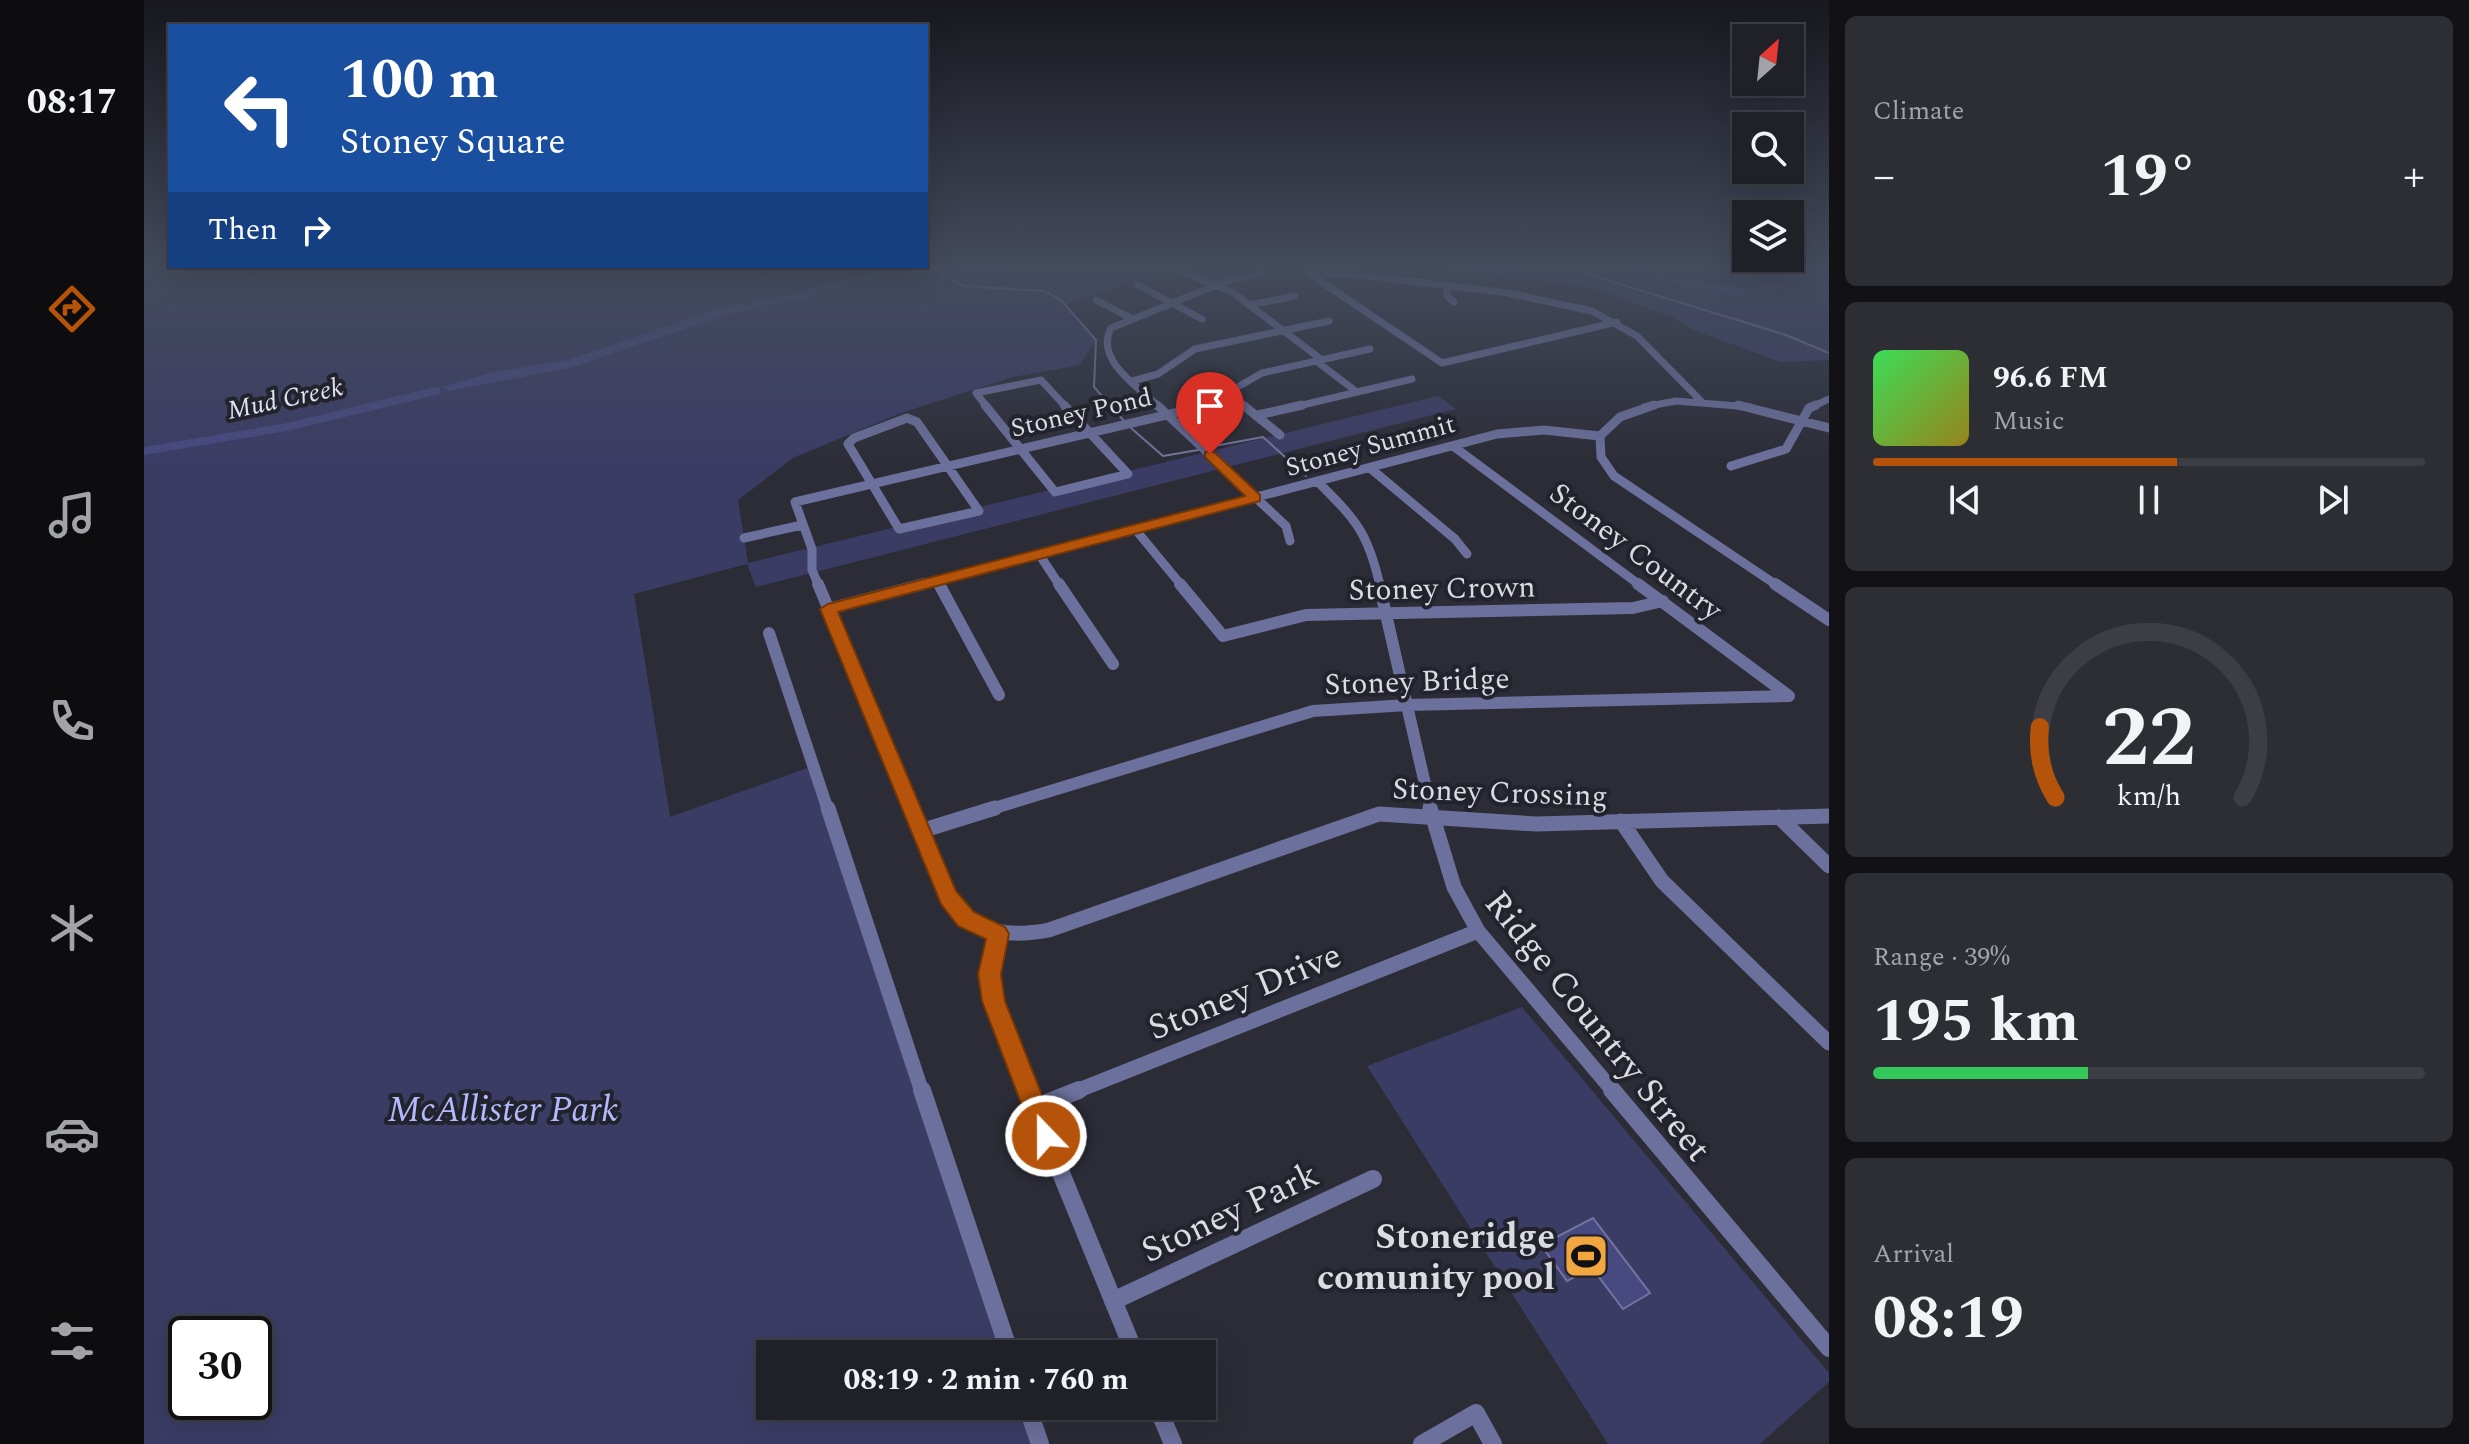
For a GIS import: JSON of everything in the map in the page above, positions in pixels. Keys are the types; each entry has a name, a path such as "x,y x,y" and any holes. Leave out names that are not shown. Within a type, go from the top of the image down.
{"street":[{"path":"1109,330 1106,347 1113,363 1286,526 1290,541"},
{"path":"1132,381 1158,374 1188,351 1280,330"},
{"path":"1282,330 1357,392"},
{"path":"1394,330 1442,363 1581,330"},
{"path":"1628,330 1643,341 1702,402"},
{"name":"Stoney Pond","path":"802,525 795,502 1206,406 1228,397 1252,377 1370,349"},
{"path":"1258,415 1412,379"},
{"path":"1041,380 1090,433 1128,474 1055,492 976,393 1041,380"},
{"path":"1228,397 1258,415 1280,435"},
{"path":"1731,466 1786,449 1801,419 1814,403 1829,399"},
{"path":"1829,428 1753,407 1702,402 1663,403 1634,409 1611,422 1600,436 1601,457 1614,476 1829,620"},
{"path":"907,418 917,422 946,465 979,511 899,529 849,441 907,418"},
{"name":"Stoney Summit","path":"828,609 1516,431 1562,430 1600,436"},
{"name":"Stoney Country","path":"1453,446 1789,696"},
{"path":"1370,468 1455,539 1467,554"},
{"name":"Ridge Country Street","path":"1317,481 1365,534 1449,876 1478,931 1829,1348"},
{"path":"744,538 802,525 812,549 812,568 828,609 956,910 979,927 998,934 990,974 994,1001 1034,1108 1129,1340"},
{"name":"Stoney Crown","path":"1135,529 1223,636 1306,615 1633,608 1663,601"},
{"path":"1039,554 1113,664"},
{"path":"937,581 999,695"},
{"path":"769,633 1005,1340"},
{"name":"Stoney Bridge","path":"921,831 1313,711 1407,705 1789,696"},
{"name":"Stoney Crossing","path":"998,934 1026,935 1049,930 1364,817 1397,814 1492,823 1829,816"},
{"path":"1779,817 1829,866"},
{"path":"1621,821 1662,881 1829,1043"},
{"name":"Stoney Drive","path":"1034,1108 1478,931"},
{"name":"Stoney Park","path":"1113,1301 1373,1179"},
{"path":"1422,1444 1476,1413 1493,1444"},
{"path":"1032,1420 1040,1444"},
{"path":"1163,1420 1173,1444"}],"green space":[{"name":"McAllister Park","path":"144,330 1087,330 1096,341 1079,365 1013,377 901,413 793,458 738,500 748,563 1438,396 1456,409 756,587 747,564 634,594 670,817 810,767 997,1340 756,1340 756,1420 1023,1420 1031,1444 144,1444"},
{"path":"1695,330 1829,330 1829,360 1781,362"},
{"path":"1522,1007 1829,1373 1829,1382 1760,1444 1608,1444 1367,1066"}],"shaded area":[{"name":"Stoneridge comunity pool","path":"1593,1218 1650,1293 1623,1309 1592,1268 1567,1281 1541,1245"}],"waterway":[{"name":"Mud Creek","path":"449,387 569,364 668,330"},
{"path":"1088,330 1096,340 1094,387 1124,421"},
{"path":"1771,330 1829,353"},
{"name":"Mud Creek","path":"144,451 287,427 435,391"},
{"path":"1131,428 1163,456 1198,450"},
{"path":"1209,447 1263,437 1306,476"}],"place":[{"name":"Stoneridge comunity pool","path":"1586,1256"}],"route":[{"path":"1046,1136 999,1021 994,1001 990,974 998,934 966,919 948,897 828,609 1255,498 1210,454"}]}
